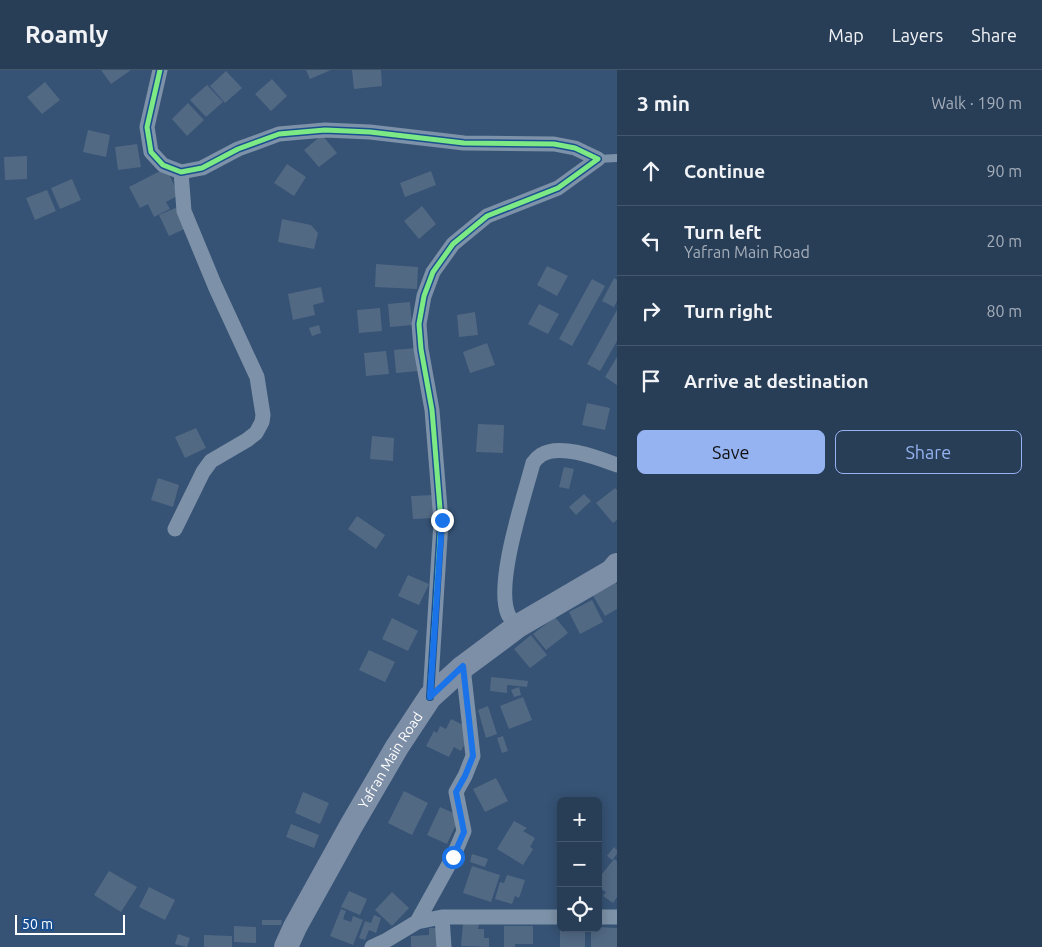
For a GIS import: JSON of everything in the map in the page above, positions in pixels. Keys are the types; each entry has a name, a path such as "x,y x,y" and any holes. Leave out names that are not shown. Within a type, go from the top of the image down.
{"main road":[{"name":"Yafran Main Road","path":"286,947 295,927 351,826 397,747 430,697 463,666 518,626 612,571 617,565"}],"street":[{"path":"160,70 147,127 151,152 163,165 181,172 202,168 238,148 279,134 325,130 370,132 464,143 554,144 576,148 598,159 558,188 486,216 453,244 433,272 424,296 419,332 432,410 442,520 430,697"},
{"path":"175,529 203,472 211,461 248,440 256,433 262,422 263,414 258,377 215,286 184,211 181,172"},
{"path":"518,626 507,613 506,576 513,536 533,463 540,455 551,451 577,452 617,465"},
{"path":"417,922 453,857 464,832 456,792 473,756 463,666"},
{"path":"442,917 444,947"},
{"path":"372,947 417,922 442,917 557,917"},
{"path":"602,917 617,918"}],"lane":[{"path":"598,159 617,158"}],"building":[{"path":"101,70 131,70 111,84"},
{"path":"306,70 331,70 310,79"},
{"path":"352,70 381,70 382,86 354,89"},
{"path":"226,71 242,88 225,103 210,86"},
{"path":"272,79 287,96 271,111 255,94"},
{"path":"45,82 60,100 42,114 27,97"},
{"path":"207,85 223,102 206,117 190,100"},
{"path":"188,103 204,120 187,136 172,119"},
{"path":"88,130 110,135 106,157 83,152"},
{"path":"322,135 337,153 319,167 304,150"},
{"path":"137,144 141,167 118,170 115,147"},
{"path":"27,156 27,179 5,180 4,157"},
{"path":"287,164 306,177 294,196 274,183"},
{"path":"166,168 179,195 166,202 170,209 154,217 148,204 140,208 129,187"},
{"path":"431,171 436,185 405,197 400,183"},
{"path":"72,179 81,200 60,209 51,188"},
{"path":"47,190 56,211 35,220 26,198"},
{"path":"180,206 189,227 169,236 159,215"},
{"path":"422,206 436,224 419,239 404,221"},
{"path":"282,219 311,225 318,233 314,249 278,242"},
{"path":"376,264 418,267 417,289 375,287"},
{"path":"547,266 568,276 557,296 537,285"},
{"path":"614,278 617,280 617,301 614,307 602,301"},
{"path":"592,279 605,286 572,346 559,339"},
{"path":"321,287 324,302 313,305 315,315 293,320 288,294"},
{"path":"410,302 412,325 390,327 388,304"},
{"path":"539,304 559,314 548,334 528,324"},
{"path":"380,308 382,331 359,333 357,310"},
{"path":"617,310 617,341 600,371 587,364"},
{"path":"475,312 478,335 459,337 457,315"},
{"path":"319,325 321,333 312,336 309,328"},
{"path":"487,343 495,365 470,373 463,352"},
{"path":"416,348 419,371 396,373 394,350"},
{"path":"386,351 389,374 366,376 364,353"},
{"path":"617,357 617,385 605,377"},
{"path":"587,403 610,408 605,430 582,425"},
{"path":"478,424 504,425 503,453 476,452"},
{"path":"196,428 206,448 185,458 175,437"},
{"path":"372,436 394,438 393,461 370,459"},
{"path":"564,467 574,469 569,489 559,487"},
{"path":"158,478 179,485 173,507 151,500"},
{"path":"615,488 617,490 617,520 613,523 596,503"},
{"path":"584,494 591,501 576,515 569,507"},
{"path":"434,495 436,518 413,519 411,496"},
{"path":"357,516 385,535 376,549 348,529"},
{"path":"408,575 429,584 419,605 398,596"},
{"path":"615,581 617,585 617,609 605,616 592,594"},
{"path":"592,600 603,622 580,634 569,612"},
{"path":"555,617 568,633 546,650 533,634"},
{"path":"392,618 418,631 408,651 382,639"},
{"path":"531,635 547,655 530,668 514,649"},
{"path":"369,650 395,662 385,682 359,670"},
{"path":"491,677 528,681 527,687 507,685 507,693 490,691"},
{"path":"519,687 521,695 514,697 511,690"},
{"path":"523,697 532,720 509,729 500,706"},
{"path":"488,706 497,734 486,738 478,710"},
{"path":"451,719 465,726 466,741 461,751 454,747 449,757 426,746 434,731 437,733 440,726 446,729"},
{"path":"503,736 508,751 502,753 497,738"},
{"path":"496,778 508,801 485,812 473,789"},
{"path":"404,791 428,803 412,835 388,823"},
{"path":"303,792 329,803 320,824 295,813"},
{"path":"440,807 460,816 447,844 427,835"},
{"path":"514,821 527,828 523,831 535,838 530,847 533,849 523,865 497,849"},
{"path":"291,824 319,835 314,848 286,837"},
{"path":"614,847 617,850 617,854 612,860 607,856"},
{"path":"472,854 488,859 485,867 470,862"},
{"path":"614,859 617,861 617,897 613,903 603,896 606,892 602,890 602,874"},
{"path":"472,866 500,875 491,902 463,893"},
{"path":"109,871 137,887 121,912 94,895"},
{"path":"507,875 525,880 519,898 515,896 512,904 495,899 500,882 504,883"},
{"path":"149,887 175,900 165,920 139,907"},
{"path":"349,891 367,899 360,915 341,907"},
{"path":"392,892 409,908 392,926 375,910"},
{"path":"341,909 346,911 343,919 351,922 353,916 363,920 353,945 330,936"},
{"path":"374,915 381,918 376,933 369,930 365,940 359,938 365,921 371,923"},
{"path":"262,920 282,920 281,925 262,925"},
{"path":"463,924 479,924 478,929 484,929 484,938 489,938 489,947 461,946"},
{"path":"234,926 256,927 256,943 234,942"},
{"path":"504,926 533,926 533,944 515,944 515,947 504,947"},
{"path":"602,927 617,928 617,947 591,947 591,932 602,932"},
{"path":"429,928 439,928 440,947 411,947 411,936 429,935"},
{"path":"560,932 585,932 585,947 560,947"},
{"path":"178,934 190,938 187,947 175,944"},
{"path":"204,935 232,936 232,947 204,947"}],"cycle path":[{"path":"160,70 147,127 151,152 163,165 181,172 202,168 238,149 279,134 325,130 370,132 464,143 554,144 575,148 598,159 558,188 487,216 453,244 433,272 424,296 419,324 421,349 432,410 441,521 430,697"}],"route":[{"path":"442,520 430,697 463,666 473,756 456,792 464,832 453,857"}]}
